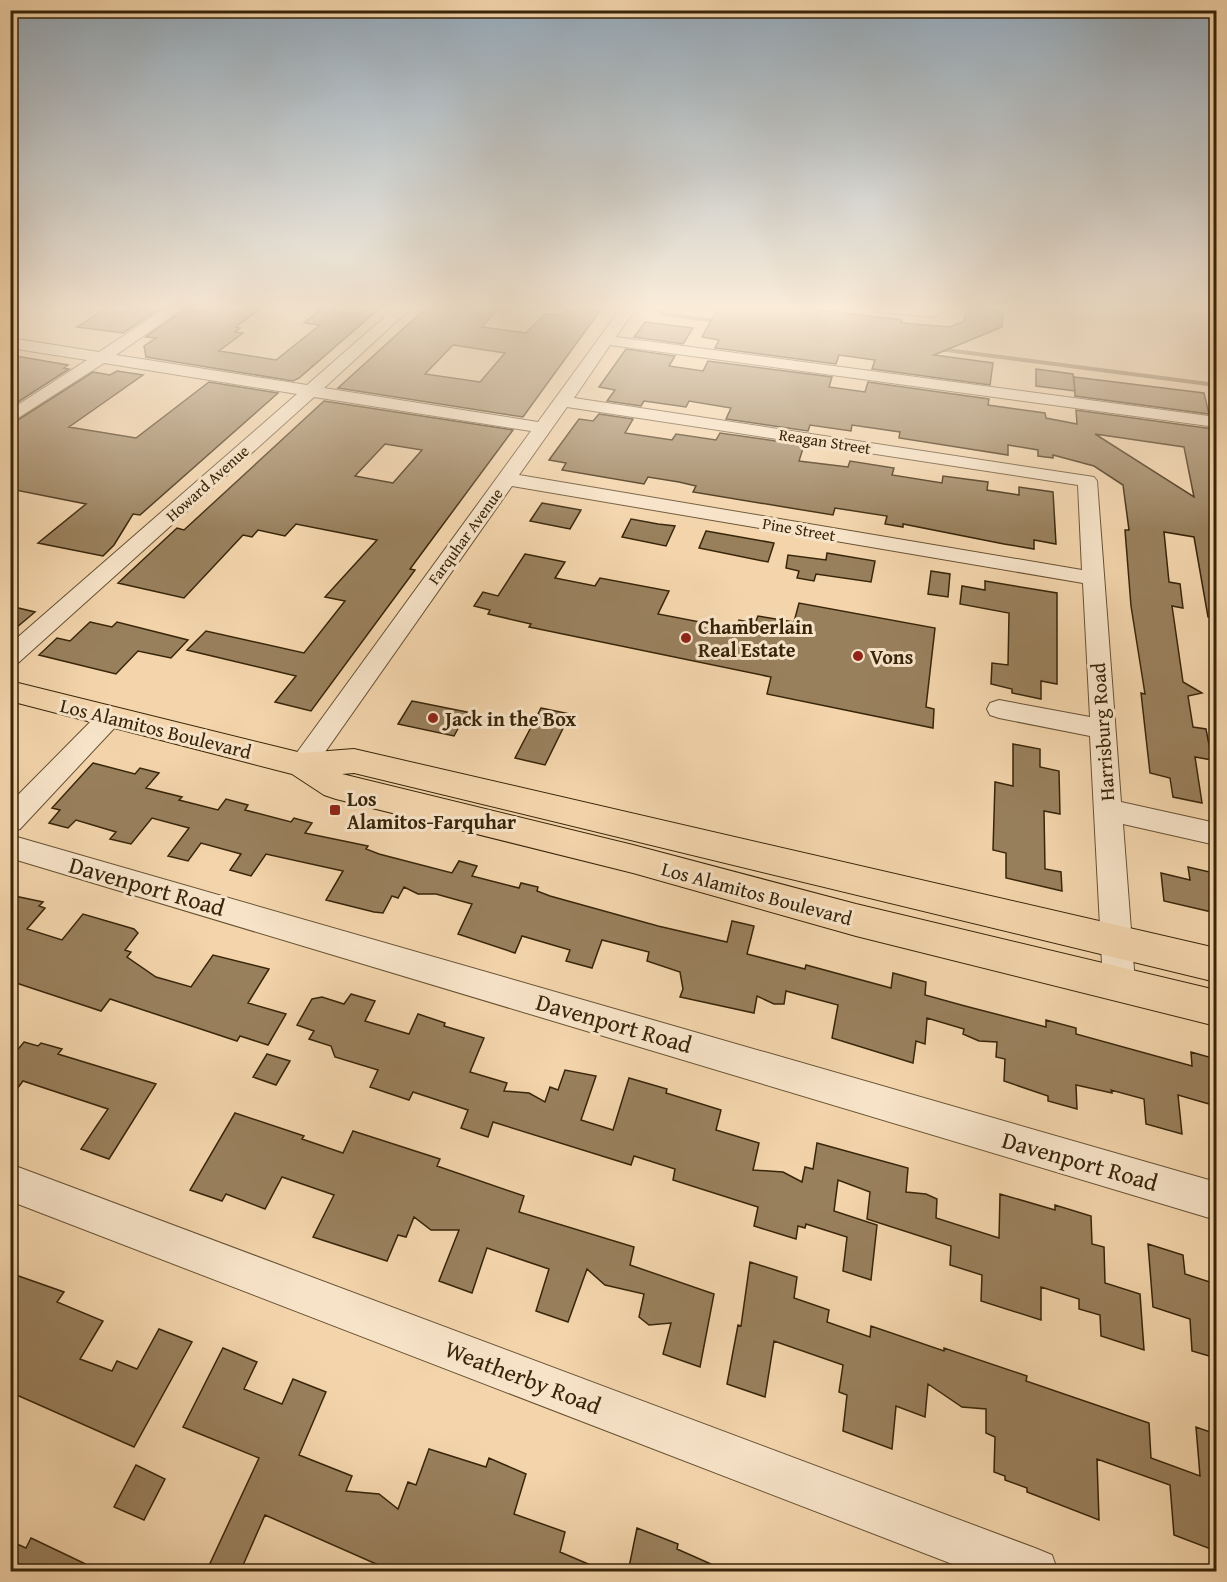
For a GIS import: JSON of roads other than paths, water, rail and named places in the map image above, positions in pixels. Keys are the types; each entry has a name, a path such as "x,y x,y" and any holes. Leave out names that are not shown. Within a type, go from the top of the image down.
{"main road":[{"name":"Los Alamitos Boulevard","path":"10,691 302,765 336,786 633,859 856,920 1216,1008"},
{"name":"Los Alamitos Boulevard","path":"302,765 354,761 1216,965"}],"street":[{"path":"10,418 65,382"},
{"path":"253,382 543,428"},
{"name":"Howard Avenue","path":"10,657 321,382"},
{"name":"Farquhar Avenue","path":"302,765 576,382"},
{"path":"917,382 1216,422"},
{"name":"Reagan Street","path":"562,401 1087,481"},
{"name":"Pine Street","path":"507,479 1091,578"},
{"name":"Harrisburg Road","path":"1087,481 1091,578 1119,983"},
{"path":"999,709 1102,729"},
{"path":"10,821 111,716"},
{"path":"1107,810 1216,834"},
{"name":"Davenport Road","path":"10,846 1216,1201"},
{"name":"Weatherby Road","path":"10,1182 1035,1572"}],"waterway":[{"path":"1192,382 1216,385"}],"place":[{"name":"Chamberlain Real Estate","path":"686,638"},
{"name":"Vons","path":"858,656"},
{"name":"Jack in the Box","path":"433,718"},
{"name":"Los Alamitos-Farquhar","path":"335,810"}]}
